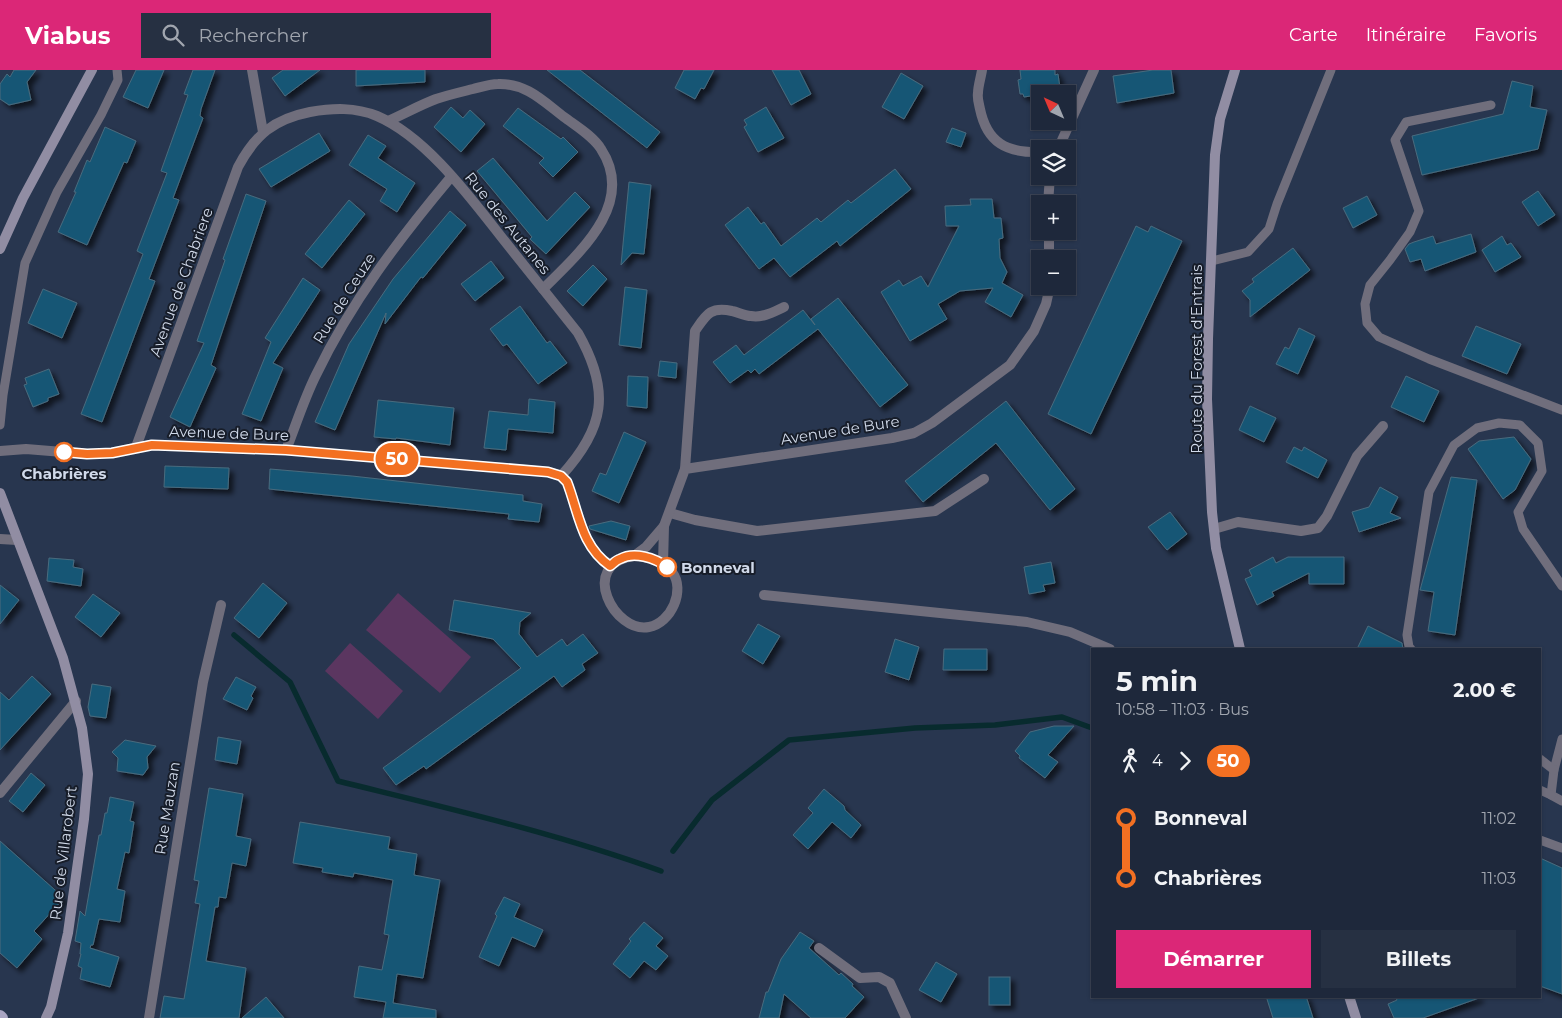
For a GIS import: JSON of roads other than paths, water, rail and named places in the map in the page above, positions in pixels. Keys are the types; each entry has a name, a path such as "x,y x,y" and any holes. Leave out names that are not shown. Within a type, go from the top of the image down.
{"main road":[{"path":"0,249 24,198 92,70"},
{"name":"Route du Forest d'Entrais","path":"1236,70 1220,119 1216,155 1207,399 1214,529 1223,581 1240,648"},
{"name":"Rue de Villarobert","path":"0,492 63,658 82,728 88,774 84,818 68,932 51,1007 46,1018"},
{"path":"1350,998 1356,1018"}],"street":[{"path":"252,70 263,132"},
{"path":"982,70 977,94 982,116 989,134 1004,147 1020,152 1031,152"},
{"path":"1060,140 1094,70"},
{"path":"388,121 436,99 496,83 512,84 528,90 590,137 601,148 610,167 613,188 609,206 601,225 584,248 543,289"},
{"name":"Rue des Autanes","path":"263,132 281,121 329,108 352,109 375,115 402,130 426,150 473,201 578,333 586,346 597,374 600,406 597,421 578,455 561,476"},
{"name":"Avenue de Chabriere","path":"136,447 238,167 248,149 263,132"},
{"name":"Rue de Ceuze","path":"286,450 315,377 346,319 406,231 452,178"},
{"name":"Avenue de Bure","path":"685,469 892,438 914,433 932,423 1010,365 1034,331 1048,295"},
{"path":"634,556 646,547 664,526 685,469 695,331 704,317 716,309 750,316 765,316 784,306"},
{"path":"1214,529 1238,522 1301,531 1318,528 1327,516 1357,456 1383,426"},
{"name":"Avenue de Bure","path":"0,451 26,449 87,454 112,453 152,445 286,450 540,471 561,476"},
{"path":"561,476 567,482 586,540 594,551 610,566"},
{"path":"670,513 696,520 757,531 935,511 984,479"},
{"path":"663,564 664,526"},
{"path":"0,539 17,540"},
{"path":"634,556 650,558 663,564 672,572 675,578 677,587 674,606 660,623 651,627 638,628 623,618 609,603 604,586 610,566 621,558 634,556"},
{"path":"764,595 1026,622 1070,632 1108,648"},
{"name":"Rue Mauzan","path":"149,1018 203,682 220,605"},
{"path":"0,793 76,701"},
{"path":"819,948 860,978 879,977 890,983 906,1018"}],"lane":[{"path":"0,425 4,385 25,263 57,192 118,80 117,70"},
{"path":"1212,261 1248,252 1269,229 1277,204 1331,70"},
{"path":"1491,105 1406,122 1395,140 1419,211 1410,232 1370,285 1365,304 1367,323 1380,337 1562,410"},
{"path":"1411,648 1407,634 1429,492 1454,445 1477,428 1499,423 1520,425 1538,442 1542,471 1518,512 1523,529 1562,586"},
{"path":"1551,795 1554,770 1562,739"},
{"path":"1541,760 1554,770"},
{"path":"1541,790 1562,801"},
{"path":"1541,840 1562,848"}],"waterway":[{"path":"234,635 290,682 338,781 541,833 661,871"},
{"path":"673,851 712,800 789,740 915,728 995,725 1062,717 1091,728"}],"place":[{"name":"Chabrières","path":"64,452"},
{"name":"Bonneval","path":"667,567"}]}
